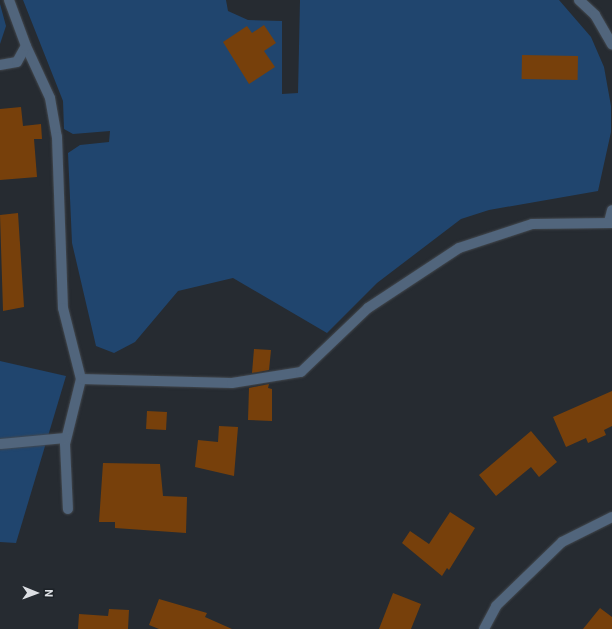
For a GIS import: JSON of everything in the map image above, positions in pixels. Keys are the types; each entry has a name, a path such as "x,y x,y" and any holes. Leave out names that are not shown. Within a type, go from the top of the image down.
{"street":[{"path":"9,0 26,46 50,98 57,137 63,308 81,379 66,438 68,509"},
{"path":"579,0 594,15 612,44"},
{"path":"0,65 17,62 26,46"},
{"path":"81,379 232,383 301,372 368,308 459,248 532,224 610,222 612,210"},
{"path":"0,444 66,438"},
{"path":"484,629 496,606 562,542 612,517"}],"shaded area":[{"path":"23,0 226,0 228,11 248,20 282,21 282,94 298,93 300,0 559,0 591,37 604,67 611,106 611,132 598,191 489,210 461,219 377,283 327,333 233,278 178,291 135,342 114,353 96,346 72,243 68,153 80,145 109,142 110,131 73,134 64,129 63,101"},
{"path":"0,4 6,26 0,44"},
{"path":"0,361 66,376 16,543 0,542"}],"building":[{"path":"264,25 276,43 264,51 275,67 249,84 223,42 247,26 252,33"},
{"path":"522,55 578,56 578,80 522,79"},
{"path":"21,107 23,126 41,124 42,139 34,139 37,177 0,180 0,109"},
{"path":"18,213 24,307 3,311 0,215"},
{"path":"254,349 271,350 269,370 252,373"},
{"path":"269,384 268,388 272,389 272,421 248,420 249,388"},
{"path":"612,391 612,426 604,430 606,435 588,443 586,438 566,447 553,417"},
{"path":"147,411 167,412 166,430 146,429"},
{"path":"219,426 238,427 234,476 195,467 198,440 218,442"},
{"path":"531,431 557,462 539,477 531,467 496,496 479,475"},
{"path":"103,463 160,464 163,496 187,497 186,533 115,528 115,522 99,522"},
{"path":"450,512 475,528 449,570 447,568 442,576 402,543 410,531 429,544"},
{"path":"393,593 421,604 411,629 379,629"},
{"path":"159,599 207,613 205,617 232,629 159,629 149,625"},
{"path":"600,608 612,617 612,629 583,629"},
{"path":"109,609 129,610 128,629 78,629 79,614 108,616"}]}
